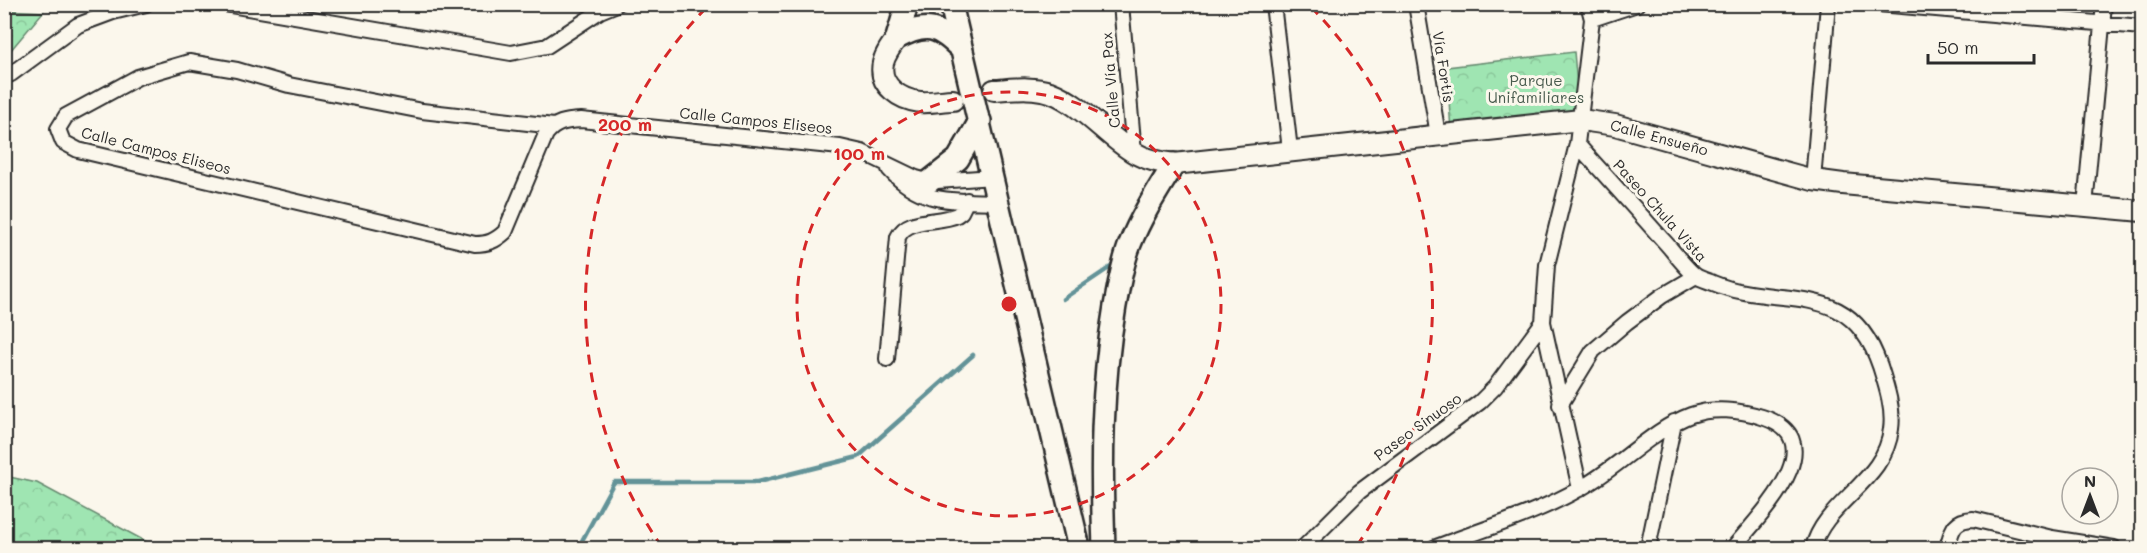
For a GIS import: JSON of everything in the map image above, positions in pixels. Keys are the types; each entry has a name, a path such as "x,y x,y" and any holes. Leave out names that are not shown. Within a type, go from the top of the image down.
{"main road":[{"path":"897,38 907,4"},
{"path":"951,4 1079,549"},
{"path":"897,38 917,28 936,29 948,36 962,50"},
{"path":"917,182 957,159 980,121"},
{"path":"1104,549 1102,438 1105,376 1118,292 1129,245 1143,216 1174,164"}],"street":[{"path":"4,76 11,74 78,26 113,12 146,4"},
{"path":"224,4 511,52 529,51 547,46 600,11 617,4"},
{"name":"Calle Vía Pax","path":"1121,4 1134,153"},
{"path":"1273,4 1290,150"},
{"name":"Vía Fortis","path":"1416,4 1438,135"},
{"path":"1580,489 1543,322 1547,265 1581,120 1592,19 1587,4"},
{"path":"1592,19 1637,4"},
{"path":"1813,180 1828,4"},
{"path":"1879,4 2142,27"},
{"path":"2085,206 2104,4"},
{"path":"897,38 887,53 882,72 891,90 898,96 921,102 954,100"},
{"name":"Calle Campos Eliseos","path":"554,126 422,111 289,85 237,70 189,62 138,77 66,116 58,129 63,142 78,150 475,244 487,244 505,232 546,134 554,126 566,120 840,147 862,152 882,161 917,182 919,194 999,202"},
{"path":"994,90 1026,88 1049,92 1067,102 1134,153 1155,161 1174,164"},
{"name":"Calle Ensueño","path":"1174,164 1581,120 1615,125 1813,180 2142,211"},
{"name":"Paseo Chula Vista","path":"1577,144 1696,276 1746,293 1820,302 1841,312 1868,337 1875,353 1891,411 1892,428 1888,445 1882,459 1871,473 1837,509 1819,534 1813,549"},
{"path":"917,182 993,177"},
{"path":"887,359 898,237 901,231 913,224 951,218 961,212 967,200"},
{"path":"1560,405 1593,351 1662,296 1696,276"},
{"name":"Paseo Sinuoso","path":"1303,549 1359,492 1480,402 1495,387 1543,322"},
{"path":"1434,549 1580,489 1674,423 1693,414 1735,411 1772,420 1785,427 1791,435 1793,458 1790,472 1782,488 1733,549"},
{"path":"1648,549 1674,423"},
{"path":"1947,549 1956,524 1963,520 1974,519 2052,538 2114,549"}],"green space":[{"path":"4,10 43,12 5,57"},
{"name":"Parque Unifamiliares","path":"1574,52 1580,119 1451,132 1447,67"},
{"path":"5,476 37,483 158,548 5,548"}],"waterway":[{"path":"1063,299 1112,266"},
{"path":"578,548 614,482 758,482 858,457 973,355"}]}
